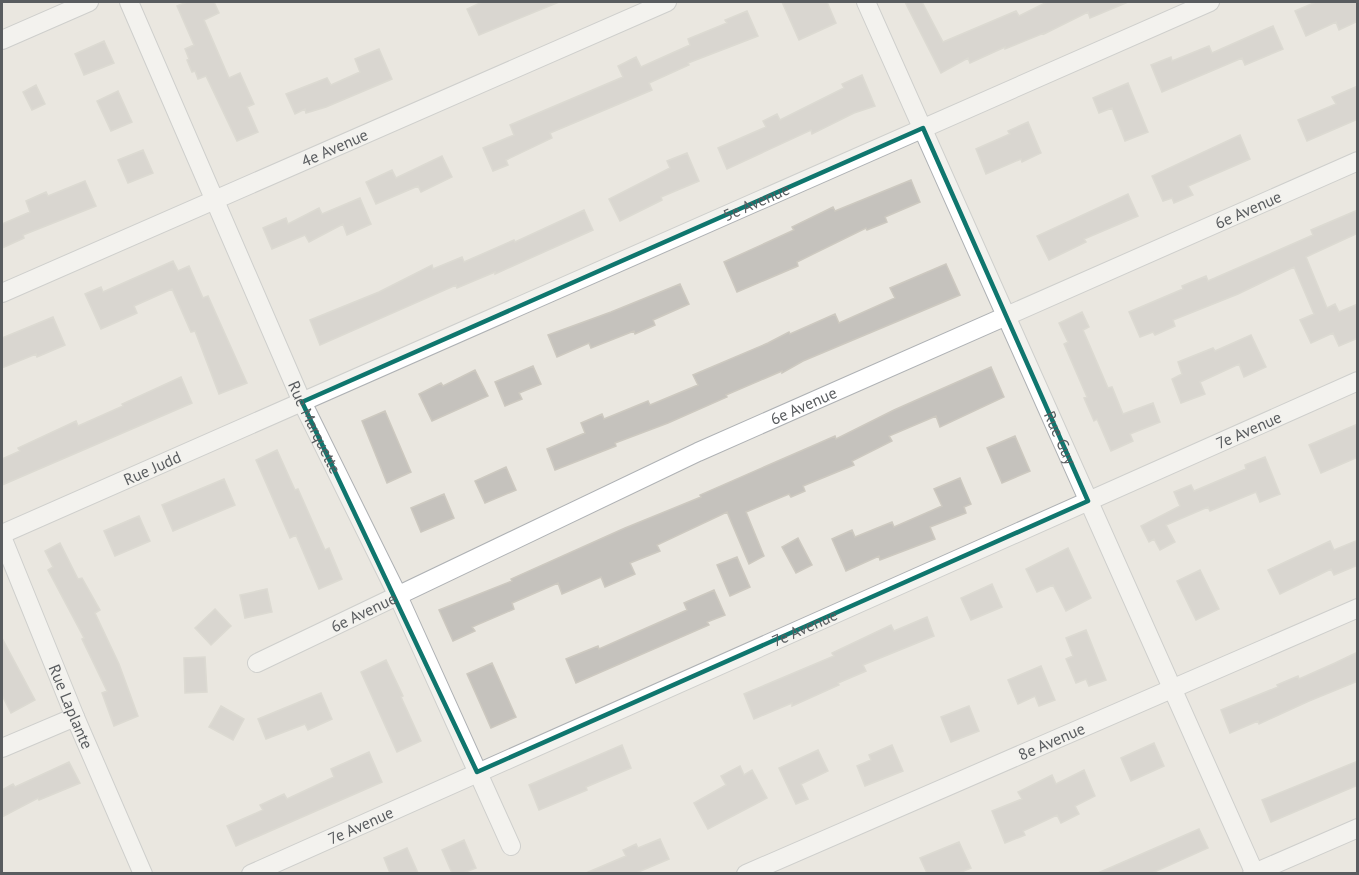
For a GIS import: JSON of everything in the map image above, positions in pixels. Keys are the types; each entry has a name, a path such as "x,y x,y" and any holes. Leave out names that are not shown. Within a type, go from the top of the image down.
{"street":[{"path":"2,40 90,2"},
{"name":"Rue Marquette","path":"129,2 302,402 398,596 511,846"},
{"name":"4e Avenue","path":"2,293 667,2"},
{"name":"Rue Guy","path":"866,2 1254,873"},
{"name":"5e Avenue","path":"302,402 1209,2"},
{"name":"6e Avenue","path":"257,663 698,452 1358,161"},
{"name":"7e Avenue","path":"251,873 1358,381"},
{"name":"Rue Judd","path":"2,536 302,402"},
{"name":"Rue Laplante","path":"2,536 75,717 143,873"},
{"name":"8e Avenue","path":"746,873 1358,608"},
{"path":"2,748 75,717"},
{"path":"1254,873 1358,828"}],"highlighted area":[{"path":"923,128 1088,501 477,772 302,402"}],"building":[{"path":"187,2 214,2 219,13 204,20 229,78 240,73 254,104 247,107 258,132 237,141 206,76 198,79 195,71 192,72 185,49 194,45 177,6"},
{"path":"482,2 559,2 479,35 467,9"},
{"path":"782,2 827,2 836,23 799,40"},
{"path":"905,2 922,2 943,42 1016,11 1019,16 1047,2 1128,2 1090,18 1088,12 1044,34 1005,49 1005,47 970,63 968,58 941,73"},
{"path":"1316,2 1358,2 1358,21 1339,30 1336,22 1306,36 1295,11"},
{"path":"747,11 758,36 688,63 689,65 649,83 652,90 550,133 552,138 506,160 508,165 493,171 483,148 514,135 510,125 623,77 618,66 636,57 641,67 690,45 688,39 727,23 725,20"},
{"path":"1273,26 1283,49 1245,65 1242,58 1162,92 1151,65 1171,57 1172,61 1209,46 1212,53"},
{"path":"104,41 114,63 84,75 75,54"},
{"path":"379,49 392,79 326,107 306,113 305,109 295,114 286,94 327,78 331,85 360,72 355,59"},
{"path":"862,75 875,106 854,113 812,134 811,130 727,169 718,148 766,127 763,121 777,114 780,120 844,88 842,84"},
{"path":"1128,83 1148,132 1125,141 1112,108 1099,113 1093,98"},
{"path":"36,85 45,104 32,110 23,92"},
{"path":"1358,86 1358,119 1307,141 1298,120 1336,104 1332,97"},
{"path":"118,91 132,122 111,131 97,101"},
{"path":"1028,122 1041,153 986,174 976,149 1010,134 1008,131"},
{"path":"1240,135 1250,159 1188,186 1193,195 1174,203 1172,198 1163,201 1152,176"},
{"path":"143,150 153,173 128,183 118,160"},
{"path":"687,153 699,181 661,197 662,200 620,221 609,199 670,168 667,161"},
{"path":"442,156 452,177 421,192 418,186 376,204 366,182 392,170 396,178"},
{"path":"911,180 920,202 885,217 887,222 867,230 866,228 797,262 798,266 737,292 724,262 794,230 792,227 833,207 835,211"},
{"path":"85,181 96,206 23,235 24,238 2,248 2,224 30,212 26,201 46,192 48,196"},
{"path":"1128,194 1138,216 1084,239 1086,242 1049,260 1037,236"},
{"path":"360,198 371,224 347,235 343,224 309,242 305,235 272,249 263,228 286,218 288,224 319,208 322,214"},
{"path":"584,210 593,230 495,274 495,272 457,288 456,285 320,345 310,320 379,292 432,265 433,269 462,257 464,262 514,240 515,242"},
{"path":"1358,210 1358,233 1306,257 1327,308 1335,304 1339,312 1358,304 1358,338 1339,346 1333,333 1311,343 1300,320 1314,314 1294,267 1238,294 1173,320 1175,326 1155,335 1153,332 1140,337 1129,312 1183,289 1182,286 1206,276 1208,281 1313,235 1311,230"},
{"path":"173,261 178,271 189,266 203,298 208,296 247,383 219,394 195,331 191,332 172,289 134,306 137,313 101,329 85,294 101,287 103,292"},
{"path":"946,264 960,295 803,361 782,373 782,371 726,395 727,397 668,423 615,443 616,446 555,470 547,449 585,433 581,423 602,414 604,419 648,401 650,405 698,385 693,375 835,314 839,323 895,298 890,288"},
{"path":"680,284 689,304 653,320 655,325 591,348 589,343 557,357 548,335"},
{"path":"1082,312 1089,327 1083,330 1108,388 1112,387 1123,414 1153,403 1160,422 1130,434 1133,441 1111,451 1097,419 1094,421 1084,398 1087,397 1064,344 1068,342 1059,323"},
{"path":"53,317 65,345 2,368 2,338"},
{"path":"1251,335 1266,367 1244,377 1239,364 1200,382 1205,394 1181,403 1172,379 1182,374 1178,362 1213,348 1215,351"},
{"path":"533,366 541,384 519,393 522,399 505,406 495,382"},
{"path":"991,367 1004,397 940,427 936,416 889,436 892,441 852,461 854,465 803,486 805,491 791,497 789,494 746,512 764,556 749,564 727,512 657,545 660,551 630,563 635,574 605,587 601,577 562,594 558,583 512,603 514,609 472,627 475,631 453,641 439,610 512,581 511,579 835,436 836,439 894,410"},
{"path":"475,370 488,396 432,421 419,394 441,383 443,386"},
{"path":"181,377 192,403 2,485 2,459 20,451 18,448 76,421 78,426"},
{"path":"385,411 411,472 387,483 362,421"},
{"path":"1358,424 1358,457 1321,473 1309,445"},
{"path":"1015,436 1030,471 1002,483 987,448"},
{"path":"277,450 295,490 298,489 325,550 329,548 342,579 319,589 296,535 290,538 256,460"},
{"path":"1265,457 1280,494 1260,502 1256,492 1210,511 1208,507 1166,525 1175,542 1160,550 1154,539 1149,542 1141,526 1180,506 1174,492 1191,485 1194,491 1246,469 1245,465"},
{"path":"506,467 516,490 485,503 475,481"},
{"path":"960,478 971,504 964,507 966,513 930,527 935,539 880,560 879,556 846,571 832,539 852,530 855,537 892,522 894,527 942,506 934,489"},
{"path":"224,479 235,505 173,531 162,505"},
{"path":"444,494 454,518 421,532 411,508"},
{"path":"139,516 150,541 115,556 104,531"},
{"path":"798,538 812,565 796,573 782,547"},
{"path":"1358,540 1358,565 1334,575 1331,569 1280,594 1268,570 1330,541 1334,550"},
{"path":"60,543 78,579 82,578 100,610 95,613 119,664 138,716 114,726 102,693 107,691 82,639 84,638 48,570 53,567 45,551"},
{"path":"1068,548 1091,598 1066,611 1053,585 1037,592 1026,569"},
{"path":"737,557 750,587 730,596 717,565"},
{"path":"1200,570 1219,609 1196,620 1177,581"},
{"path":"992,584 1002,607 971,620 961,598"},
{"path":"267,589 272,612 245,618 240,595"},
{"path":"714,590 725,615 707,622 709,625 576,683 566,659 598,646 599,649 687,610 684,603"},
{"path":"215,609 231,626 211,645 195,628"},
{"path":"927,617 934,636 863,665 866,671 838,683 839,685 792,706 792,703 754,719 744,694 834,656 832,653 891,625 894,631"},
{"path":"1086,630 1106,680 1089,686 1086,679 1076,683 1066,659 1073,656 1066,638"},
{"path":"2,638 35,700 11,713 2,695"},
{"path":"1358,652 1358,681 1259,724 1258,721 1230,733 1221,710 1278,687 1277,685 1298,676 1299,679"},
{"path":"205,657 207,692 185,693 184,658"},
{"path":"386,660 421,741 397,752 361,672"},
{"path":"492,663 516,717 491,728 467,674"},
{"path":"1041,666 1055,700 1039,706 1035,696 1018,704 1008,680"},
{"path":"321,693 332,719 308,730 305,724 266,739 258,719"},
{"path":"221,706 244,719 233,740 209,727"},
{"path":"969,706 979,731 951,742 941,717"},
{"path":"1154,743 1164,766 1131,781 1121,758"},
{"path":"622,745 631,768 539,810 529,785"},
{"path":"892,745 903,771 865,786 857,766 871,760 869,755"},
{"path":"818,750 828,771 801,784 808,799 796,804 779,768"},
{"path":"369,752 382,782 236,846 227,826 263,810 260,805 284,794 287,799 334,777 331,769"},
{"path":"1358,761 1358,785 1271,822 1262,800"},
{"path":"69,762 80,783 39,800 38,798 2,817 2,790 13,784 15,787"},
{"path":"740,766 744,775 752,770 767,798 708,829 694,803 726,785 721,776"},
{"path":"1084,770 1095,796 1075,806 1079,814 1061,823 1057,815 1023,831 1025,835 1005,843 992,811 1022,799 1018,792 1052,775 1056,784"},
{"path":"1199,829 1208,848 1152,873 1098,873"},
{"path":"660,839 669,859 636,873 586,873 626,856 623,850 636,844 638,848"},
{"path":"464,840 476,868 463,873 452,873 442,850"},
{"path":"959,842 971,868 959,873 927,873 920,858"},
{"path":"407,848 418,873 390,873 384,858"}]}
